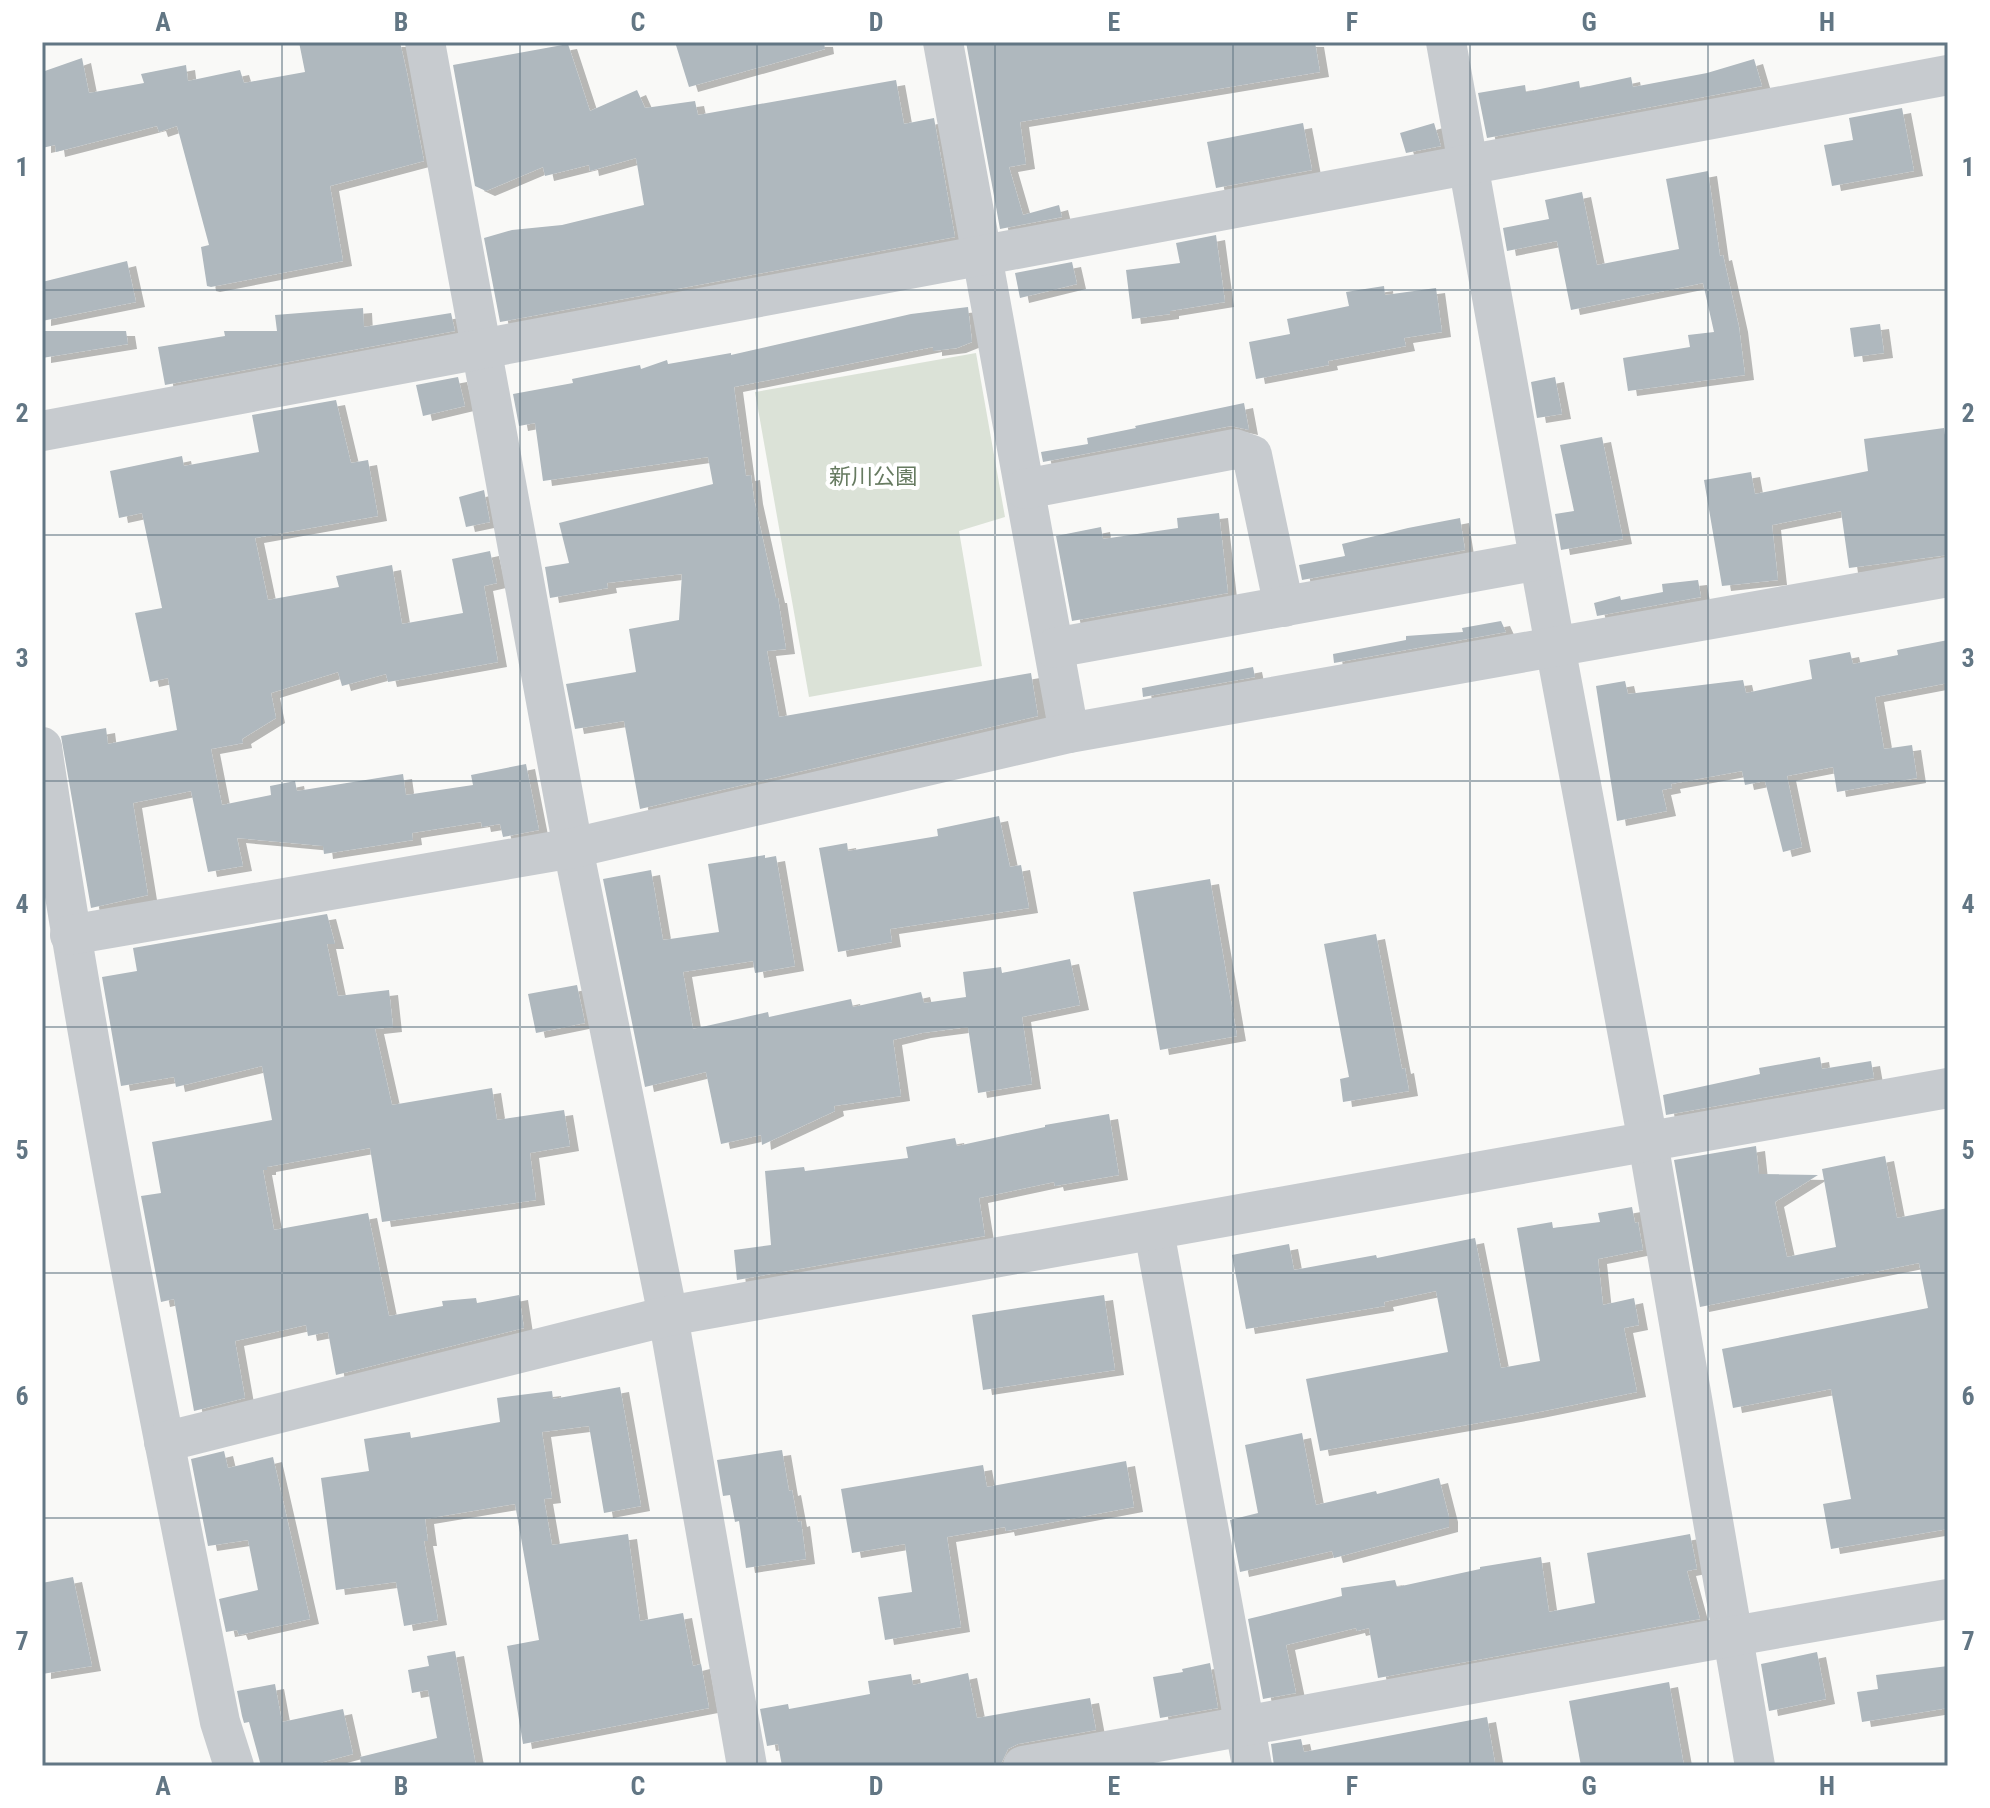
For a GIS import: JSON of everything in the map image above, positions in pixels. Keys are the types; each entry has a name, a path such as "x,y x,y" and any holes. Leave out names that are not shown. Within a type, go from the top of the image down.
{"street":[{"path":"425,42 573,848 668,1316 747,1766"},
{"path":"943,42 1069,733"},
{"path":"1446,42 1648,1142 1755,1766"},
{"path":"42,431 1948,75"},
{"path":"1025,489 1235,449 1252,455 1284,607"},
{"path":"1054,648 1539,560"},
{"path":"70,935 573,848 1069,733 1948,577"},
{"path":"42,747 70,935 164,1442 220,1722 234,1766"},
{"path":"164,1442 668,1316 1948,1088"},
{"path":"1154,1231 1252,1766"},
{"path":"1023,1766 1732,1635 1948,1599"}],"green space":[{"name":"新川公園","path":"976,353 1005,517 959,531 982,666 809,697 755,392"}],"building":[{"path":"299,42 400,42 407,73 424,161 330,186 343,261 207,286 201,247 209,245 177,126 159,132 157,126 56,152 55,145 42,148 42,72 82,58 89,93 144,83 141,74 186,65 188,81 240,70 244,83 305,72"},
{"path":"675,42 824,42 825,49 689,87"},
{"path":"966,42 1315,42 1320,72 1020,122 1026,164 1009,167 1023,215 1059,205 1062,217 1000,229"},
{"path":"568,44 590,111 637,90 645,108 695,101 698,115 896,80 904,124 934,118 955,237 500,322 484,238 512,230 562,225 644,205 636,158 590,171 589,165 545,176 543,167 486,191 475,186 453,65"},
{"path":"1754,59 1762,86 1487,138 1478,93 1525,85 1526,92 1579,81 1580,88 1631,77 1633,87 1707,73"},
{"path":"1902,108 1914,171 1832,186 1824,145 1853,140 1849,118"},
{"path":"1303,123 1312,170 1216,188 1207,142"},
{"path":"1434,123 1441,146 1406,153 1400,133"},
{"path":"1708,171 1720,256 1723,255 1739,327 1745,375 1628,391 1623,358 1690,347 1688,335 1714,332 1703,283 1571,310 1557,241 1507,251 1503,228 1549,219 1545,200 1582,192 1597,265 1679,249 1666,179"},
{"path":"1216,235 1225,302 1132,319 1126,270 1180,263 1176,243"},
{"path":"127,261 136,302 42,321 42,282"},
{"path":"1072,262 1077,284 1020,298 1015,273"},
{"path":"1384,286 1385,295 1436,288 1442,332 1404,338 1406,346 1256,379 1249,342 1290,334 1287,319 1349,306 1346,292"},
{"path":"968,307 972,342 957,348 933,351 933,347 734,387 746,476 751,475 786,649 767,651 779,717 1031,673 1038,716 640,809 624,721 575,729 566,684 636,672 629,629 679,620 682,574 607,583 608,588 550,598 545,567 569,563 559,523 713,484 708,457 543,481 535,423 519,426 513,394 573,383 572,379 640,365 641,369 667,360 668,364 731,355 911,314"},
{"path":"363,308 364,327 451,313 455,331 165,385 158,347 225,336 224,331 277,331 275,315"},
{"path":"1880,324 1884,353 1854,357 1850,328"},
{"path":"42,331 126,331 128,344 42,358"},
{"path":"458,377 465,406 423,416 416,385"},
{"path":"1555,377 1562,414 1537,418 1531,382"},
{"path":"336,400 351,463 368,460 378,516 255,538 268,600 339,587 336,576 392,565 402,624 463,613 452,559 490,551 497,583 484,586 498,662 388,682 386,674 342,686 338,672 271,693 276,718 242,739 243,743 211,749 222,805 271,795 270,786 295,781 297,791 403,774 406,795 473,785 471,775 526,764 539,830 503,837 500,824 482,827 481,822 412,833 413,840 324,854 323,846 237,838 243,866 208,872 191,791 133,803 148,895 91,908 61,736 106,728 108,744 177,730 168,678 150,682 135,613 162,608 142,513 119,518 110,471 182,456 184,466 259,452 252,415"},
{"path":"1244,403 1249,430 1231,426 1043,462 1041,452 1088,444 1087,438"},
{"path":"1944,428 1948,458 1948,555 1849,568 1841,511 1772,525 1778,580 1722,586 1704,480 1751,472 1755,494 1868,471 1864,439"},
{"path":"1602,437 1623,539 1561,550 1555,514 1574,511 1560,445"},
{"path":"484,490 490,522 466,527 459,497"},
{"path":"1219,513 1228,593 1072,621 1056,536 1101,527 1103,539 1178,528 1177,518"},
{"path":"1460,518 1465,550 1302,580 1299,565 1345,556 1342,544"},
{"path":"1698,580 1701,597 1597,616 1594,603 1620,596 1621,600 1663,592 1662,584"},
{"path":"1501,621 1506,632 1334,663 1333,654 1406,640 1406,636 1463,632 1462,628"},
{"path":"1948,640 1948,683 1875,697 1884,749 1912,745 1917,778 1837,792 1833,767 1787,776 1802,847 1783,852 1765,781 1745,785 1742,771 1671,784 1672,788 1662,790 1667,811 1617,821 1596,686 1625,681 1628,694 1743,680 1746,693 1812,679 1809,660 1850,652 1853,664 1898,655 1897,650"},
{"path":"1253,667 1255,677 1143,697 1142,688"},
{"path":"999,816 1010,867 1021,865 1029,908 890,929 892,942 838,952 819,848 847,843 848,851 938,836 937,829"},
{"path":"765,855 765,858 776,856 795,966 755,973 753,961 683,972 693,1029 768,1012 769,1017 851,999 853,1007 921,992 924,1003 966,997 963,972 1001,967 1002,973 1070,959 1080,1005 1022,1017 1032,1084 978,1093 968,1027 922,1033 893,1040 901,1096 834,1106 835,1111 762,1145 761,1135 721,1144 706,1072 645,1087 603,879 651,870 663,940 719,932 708,864"},
{"path":"1210,879 1237,1036 1160,1050 1133,892"},
{"path":"327,914 335,944 327,944 338,996 389,990 393,1027 375,1029 392,1105 492,1088 497,1120 564,1110 570,1146 530,1153 536,1200 382,1222 370,1148 267,1167 263,1170 274,1230 368,1213 389,1316 443,1306 442,1301 476,1298 477,1303 519,1295 524,1328 336,1375 328,1332 308,1336 306,1325 235,1341 245,1398 194,1411 174,1299 161,1302 141,1196 161,1193 152,1142 272,1120 262,1066 176,1087 174,1077 121,1086 102,977 137,971 133,948"},
{"path":"1376,934 1409,1091 1343,1102 1340,1079 1349,1077 1324,944"},
{"path":"577,985 585,1023 536,1033 528,994"},
{"path":"1820,1057 1822,1069 1871,1061 1874,1078 1666,1115 1663,1095 1760,1074 1759,1068"},
{"path":"1109,1114 1119,1175 1055,1186 1054,1182 979,1198 985,1236 737,1280 734,1250 771,1245 765,1171 804,1167 805,1171 908,1158 906,1147 955,1138 957,1146 1045,1125"},
{"path":"1756,1146 1759,1174 1818,1175 1775,1202 1787,1257 1836,1247 1822,1169 1885,1156 1897,1218 1948,1208 1948,1529 1831,1549 1823,1504 1851,1499 1831,1389 1733,1408 1722,1349 1928,1308 1919,1263 1700,1307 1674,1160"},
{"path":"1632,1207 1643,1250 1598,1259 1603,1305 1634,1298 1639,1325 1624,1328 1637,1392 1320,1451 1306,1379 1448,1352 1436,1291 1384,1302 1385,1306 1246,1329 1232,1255 1289,1244 1294,1270 1376,1255 1377,1258 1475,1238 1501,1368 1540,1361 1517,1228 1552,1222 1553,1228 1600,1222 1598,1213"},
{"path":"1104,1295 1115,1370 983,1390 972,1315"},
{"path":"620,1387 641,1506 604,1513 589,1426 542,1432 552,1498 544,1499 552,1545 628,1534 640,1621 683,1613 693,1666 701,1664 709,1708 523,1744 507,1646 539,1640 515,1504 425,1519 428,1541 424,1541 438,1620 404,1626 396,1582 336,1590 321,1478 369,1471 364,1439 410,1432 411,1438 500,1422 497,1398 552,1391 553,1399"},
{"path":"1302,1433 1316,1505 1439,1478 1449,1527 1334,1558 1332,1551 1240,1572 1230,1520 1258,1513 1245,1445"},
{"path":"782,1450 789,1491 792,1490 798,1522 801,1521 806,1559 746,1568 739,1521 735,1522 730,1495 723,1496 717,1460"},
{"path":"224,1451 228,1468 273,1457 310,1619 239,1635 237,1630 226,1632 219,1599 258,1590 248,1540 208,1546 191,1459"},
{"path":"1126,1461 1134,1507 1006,1531 1005,1527 947,1537 961,1627 885,1640 878,1597 912,1592 905,1544 852,1553 841,1489 983,1465 987,1487"},
{"path":"1690,1534 1697,1569 1687,1571 1700,1619 1378,1678 1369,1628 1357,1631 1356,1628 1286,1645 1296,1693 1263,1699 1248,1619 1342,1596 1341,1588 1395,1580 1397,1587 1480,1567 1541,1557 1549,1612 1595,1603 1587,1553"},
{"path":"73,1577 92,1666 42,1674 42,1583"},
{"path":"455,1651 476,1766 361,1766 360,1757 437,1738 428,1690 412,1693 408,1670 429,1666 427,1656"},
{"path":"1817,1652 1826,1699 1769,1711 1761,1664"},
{"path":"1210,1663 1218,1708 1160,1718 1153,1677"},
{"path":"1948,1666 1948,1708 1862,1722 1857,1692 1878,1689 1876,1675"},
{"path":"968,1673 977,1718 1090,1698 1096,1730 1018,1744 1008,1749 1001,1764 990,1766 782,1766 778,1744 767,1746 760,1709 788,1704 789,1709 870,1694 868,1681 911,1674 913,1685"},
{"path":"1669,1682 1684,1766 1581,1766 1569,1701"},
{"path":"275,1684 282,1722 343,1709 353,1754 308,1766 261,1766 249,1722 244,1723 237,1691"},
{"path":"1487,1717 1495,1763 1479,1766 1274,1766 1271,1744 1301,1739 1304,1752"}]}
